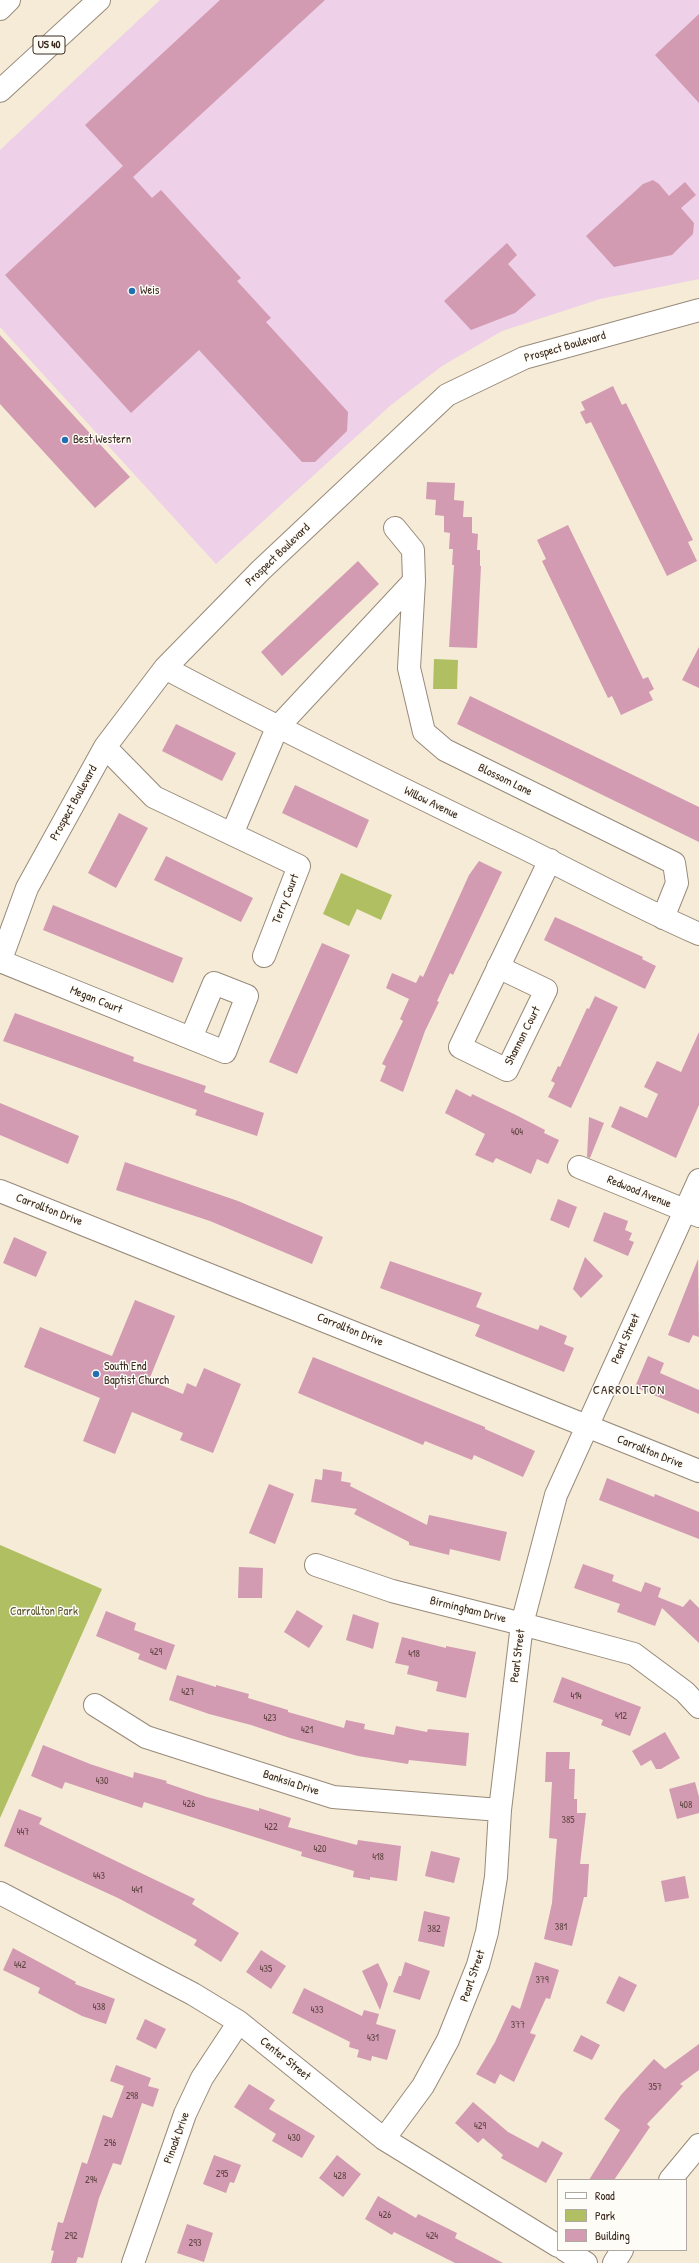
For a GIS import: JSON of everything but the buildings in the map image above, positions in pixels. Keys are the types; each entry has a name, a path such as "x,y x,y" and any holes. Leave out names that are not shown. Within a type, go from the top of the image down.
{"main road":[{"path":"0,9 9,0"},
{"name":"US 40","path":"0,91 99,0"},
{"name":"Prospect Boulevard","path":"0,962 27,888 105,747 165,668 261,570 448,395 524,358 699,310"},
{"name":"Blossom Lane","path":"395,528 413,550 414,581 409,668 424,732 445,750 674,863 677,883 663,918"},
{"path":"232,834 277,728 414,581"},
{"name":"Willow Avenue","path":"165,668 277,728 550,860 663,918 699,934"},
{"name":"Terry Court","path":"105,747 154,797 300,866 264,956"},
{"name":"Shannon Court","path":"498,967 546,990 507,1070 460,1047 498,967 550,860"},
{"name":"Megan Court","path":"0,962 191,1038"},
{"name":"Redwood Avenue","path":"579,1167 692,1213"},
{"name":"Pearl Street","path":"384,2139 422,2086 448,2040 478,1965 487,1932 496,1877 500,1810 522,1624 556,1495 586,1426 692,1213 699,1180"},
{"name":"Carrollton Drive","path":"0,1190 699,1471"},
{"name":"Birmingham Drive","path":"316,1565 392,1591 634,1654 685,1692 699,1707"},
{"name":"Banksia Drive","path":"95,1706 146,1737 333,1797 500,1810"},
{"name":"Center Street","path":"0,1893 193,1994 239,2022 384,2139 557,2245"},
{"name":"Pinoak Drive","path":"133,2263 185,2114 202,2078 239,2022"},
{"path":"671,2179 699,2145"},
{"path":"567,2251 586,2263"},
{"path":"614,2263 621,2251"}],"shaded area":[{"path":"160,0 699,0 699,279 600,299 502,331 442,366 391,405 216,564 0,327 0,150"}],"green space":[{"path":"434,659 458,660 457,689 433,689"},
{"path":"341,873 392,895 381,920 357,909 349,926 323,914"},
{"name":"Carrollton Park","path":"0,1545 102,1589 0,1818"}],"place":[{"name":"Weis","path":"132,291"},
{"name":"Best Western","path":"65,440"},
{"name":"South End Baptist Church","path":"96,1374"}],"district":[{"name":"CARROLLTON","path":"629,1391"}]}
